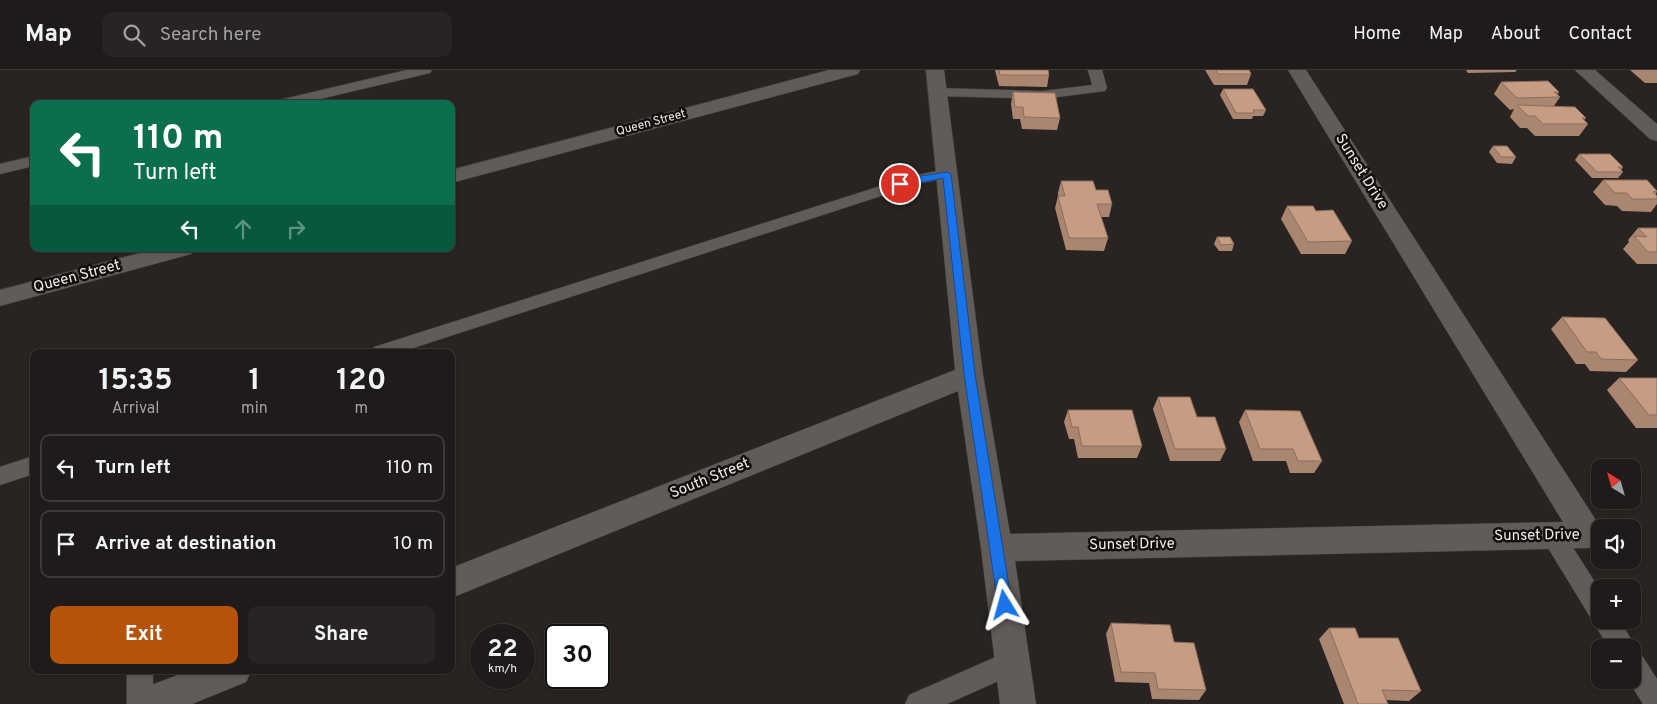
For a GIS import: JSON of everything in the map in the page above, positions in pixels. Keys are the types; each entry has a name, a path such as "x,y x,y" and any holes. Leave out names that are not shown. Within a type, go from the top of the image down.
{"street":[{"name":"Queen Street","path":"455,176 851,70"},
{"name":"Sunset Drive","path":"997,548 1588,535 1297,70"},
{"path":"1584,70 1657,136"},
{"path":"936,81 969,374 997,548 1018,704"},
{"name":"Queen Street","path":"0,298 172,252"},
{"name":"South Street","path":"455,581 969,374"},
{"path":"149,704 224,674"}],"lane":[{"path":"297,100 425,70"},
{"path":"936,81 1042,95 1100,88 1096,70"},
{"path":"0,169 30,162"},
{"path":"390,349 918,179 947,174"},
{"path":"0,476 30,466"},
{"path":"1553,536 1591,597"},
{"path":"918,704 1012,662"},
{"path":"140,674 140,704"},
{"path":"1641,677 1657,702"}],"building":[{"path":"999,70 1048,70 1049,75 1000,75"},
{"path":"1216,70 1249,70 1251,74 1218,74"},
{"path":"1548,81 1559,92 1554,92 1560,97 1517,98 1501,82"},
{"path":"1223,89 1253,89 1266,110 1253,110 1254,113 1236,113"},
{"path":"1013,92 1055,93 1060,118 1024,117 1023,107 1015,107"},
{"path":"1517,105 1575,107 1586,118 1582,118 1588,124 1543,124 1535,116 1528,116"},
{"path":"1493,146 1507,146 1516,157 1501,157"},
{"path":"1579,154 1610,154 1623,167 1618,167 1623,172 1597,172"},
{"path":"1603,180 1647,180 1657,191 1653,192 1657,199 1632,199 1627,193 1615,193"},
{"path":"1061,181 1093,181 1096,190 1108,190 1112,204 1097,204 1108,238 1069,238 1058,196 1065,196"},
{"path":"1287,206 1313,206 1316,211 1333,210 1352,241 1308,242"},
{"path":"1638,228 1657,228 1657,252 1648,252 1634,236 1647,237"},
{"path":"1217,237 1230,237 1234,244 1221,245"},
{"path":"1562,317 1605,318 1638,360 1601,359 1596,352 1587,352"},
{"path":"1619,378 1657,378 1657,415 1649,415"},
{"path":"1158,397 1190,397 1197,417 1215,417 1226,449 1175,449"},
{"path":"1068,410 1132,410 1142,446 1082,446 1078,427 1072,427"},
{"path":"1245,410 1300,411 1322,461 1298,461 1293,449 1260,449"},
{"path":"1111,623 1170,625 1174,642 1194,643 1206,690 1158,689 1155,673 1121,672"},
{"path":"1329,628 1355,628 1359,638 1398,638 1421,691 1382,690 1388,704 1358,704"}],"route":[{"path":"900,184 947,174 969,374 1005,605"}]}
